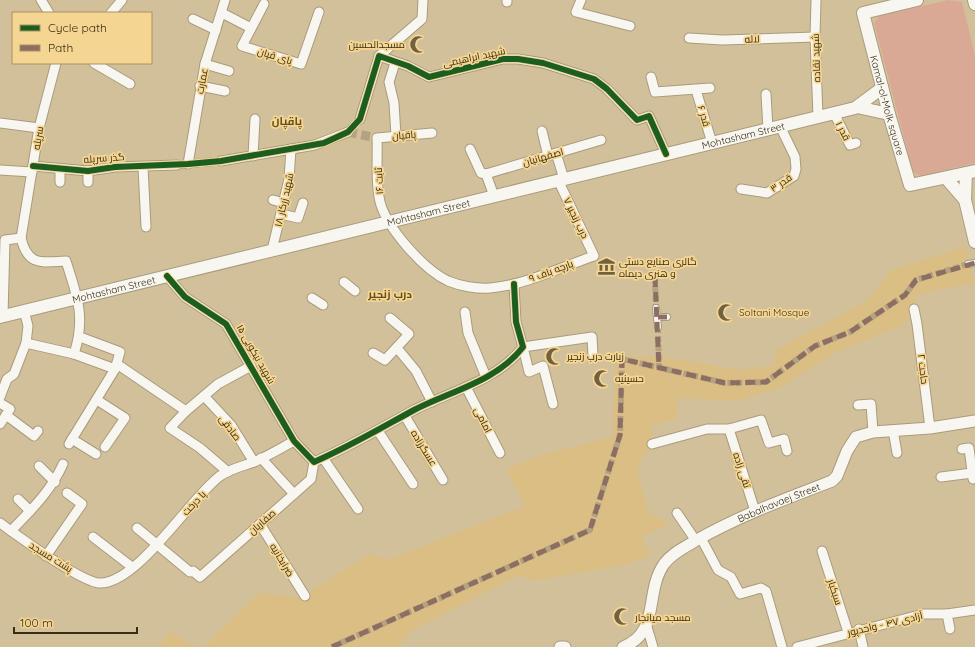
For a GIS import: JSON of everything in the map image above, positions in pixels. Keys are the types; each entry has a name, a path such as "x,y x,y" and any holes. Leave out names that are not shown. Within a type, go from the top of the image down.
{"main road":[{"path":"974,0 975,4"},
{"name":"Kamal-ol-Molk square","path":"912,1 863,13 888,114 910,186 971,172"},
{"path":"857,107 882,88"},
{"path":"857,107 888,114"},
{"name":"Mohtasham Street","path":"1,316 857,107"},
{"path":"971,172 965,200 975,242"},
{"path":"946,178 965,200"}],"street":[{"path":"42,0 48,12"},
{"path":"112,12 122,0"},
{"name":"عمارت","path":"188,164 200,86 205,64 225,0"},
{"path":"360,119 379,56 422,19 423,0"},
{"path":"581,0 576,12 630,26"},
{"name":"شهید نقاده","path":"816,0 815,37 818,117"},
{"name":"پای قپان","path":"264,4 242,46 301,64 319,12"},
{"path":"222,13 251,28"},
{"path":"193,19 216,30"},
{"name":"لاله","path":"690,38 722,40 815,37"},
{"name":"شهید ابراهیمی","path":"379,56 395,63 408,66 429,77 503,59 518,59 553,65 584,75 599,82 637,120 649,116 666,154"},
{"path":"395,63 389,82 394,103 396,136"},
{"name":"سرپله","path":"21,238 39,128 56,64"},
{"path":"96,64 130,84"},
{"path":"205,64 229,71"},
{"path":"373,76 389,82"},
{"path":"651,77 655,92 710,88"},
{"path":"200,86 224,91"},
{"name":"قدر ۶","path":"696,90 712,143"},
{"path":"766,94 774,128"},
{"name":"قدر ۱","path":"834,113 850,145 856,143"},
{"path":"253,156 255,119"},
{"path":"0,123 39,128"},
{"name":"قدر ۳","path":"741,189 767,193 794,176 796,169 795,157 774,128"},
{"name":"درب زنجیر ۷","path":"542,131 561,180 594,256"},
{"path":"222,161 315,145 348,132"},
{"name":"پاقپان","path":"377,138 432,133"},
{"name":"ثابت ۱۶","path":"377,138 380,202 390,221"},
{"name":"اصفهانیان","path":"486,174 601,140"},
{"name":"شهید زرکار ۱۸","path":"272,250 291,173 291,149"},
{"path":"470,149 481,172 486,174 494,196"},
{"name":"گذر سرپله","path":"0,170 60,169 88,171 115,167 143,167 177,164"},
{"path":"143,167 146,227"},
{"path":"60,169 60,182"},
{"path":"88,171 88,182"},
{"path":"273,200 284,203"},
{"path":"281,214 298,218 303,203"},
{"name":"پارچه باف ۹","path":"390,221 398,236 414,254 439,276 448,281 474,287 490,288 514,284 594,256"},
{"path":"1,316 2,240 21,238 25,252 34,261 66,261 78,297 81,315 80,337 74,354"},
{"path":"968,264 975,263"},
{"name":"شهید نیکویی ۱۵","path":"166,276 185,297 226,324 294,441 314,462"},
{"path":"344,282 355,291"},
{"path":"514,284 516,322 524,347 529,372 543,366 553,404"},
{"path":"312,298 323,305"},
{"path":"656,308 658,327"},
{"name":"حاجت ۲","path":"914,309 930,428"},
{"path":"0,397 7,379 14,374 26,343 28,326 24,310"},
{"path":"465,312 468,333 486,377"},
{"path":"658,317 667,317"},
{"path":"373,353 385,360 409,334 390,318"},
{"path":"80,337 120,352 116,366 71,442 96,454"},
{"path":"314,462 378,431 432,402 486,377 511,360 524,347 592,337 592,356"},
{"path":"26,343 74,354 116,366 186,411"},
{"path":"397,348 416,371 432,402"},
{"path":"228,472 200,448 170,428 186,411 218,384 251,366"},
{"name":"امامی","path":"466,387 500,453"},
{"name":"صادقی","path":"204,396 231,425 257,460 294,494"},
{"path":"97,400 124,418 105,447"},
{"path":"0,403 10,409 0,424"},
{"path":"858,405 871,404 873,432"},
{"path":"6,415 34,436 38,431"},
{"name":"عسگرزاده","path":"405,416 443,480"},
{"path":"652,444 708,429 729,428 761,420 769,442 784,438 787,451"},
{"name":"Babalhavaej Street","path":"623,647 634,643 647,627 659,573 664,564 675,553 698,539 755,510 832,481 837,476 847,451 856,437 873,432 930,428 975,421"},
{"name":"تقی زاده","path":"729,428 755,510"},
{"path":"893,430 897,453"},
{"path":"378,431 413,484"},
{"name":"پا درخت","path":"105,582 120,576 158,545 195,500 220,476 257,460 294,441"},
{"path":"941,477 972,476 969,451"},
{"path":"323,458 358,509"},
{"name":"صفاریان","path":"158,545 190,572 193,571 200,577 311,479 314,462"},
{"path":"11,531 55,482 63,464"},
{"path":"39,466 55,482"},
{"path":"46,556 82,504 67,493"},
{"path":"18,499 30,511"},
{"path":"677,512 698,539 718,570 731,577 740,594 761,588 766,591 782,647"},
{"name":"پشت مسجد","path":"0,523 46,556 90,581 105,582"},
{"name":"ضرابخانیه","path":"260,524 304,596"},
{"path":"137,528 158,545"},
{"path":"93,537 132,567"},
{"name":"سبکبار","path":"822,551 848,632"},
{"name":"آزادی ۴۷ - واحدپور","path":"797,647 858,629 923,614 947,614 975,610"},
{"path":"947,614 950,629"},
{"path":"647,627 653,647"},
{"path":"858,629 864,647"},
{"path":"830,637 832,647"},
{"path":"560,647 565,647"}],"shaded area":[{"path":"948,0 962,2 975,55 975,163 921,176 913,172 874,23 879,16"},
{"path":"965,247 974,283 916,295 914,309 904,324 831,355 781,387 740,401 678,398 676,419 651,426 652,444 637,468 648,512 670,524 642,536 650,556 624,565 533,581 519,575 411,631 399,647 204,647 259,593 300,598 369,554 390,559 525,506 506,469 541,455 612,437 616,356 668,358 742,370 774,365 776,350 867,301 891,270"},
{"path":"170,631 195,647 159,647"}],"tunnel":[{"path":"348,132 360,119"},
{"path":"348,132 377,138"},
{"path":"177,165 221,161"},
{"path":"332,647 590,530 620,435 622,359 725,383 766,382 815,346 850,332 905,295 916,280 968,264"},
{"path":"655,277 656,308"},
{"path":"658,327 659,368"}],"marked path":[{"path":"332,647 590,530 620,435 622,359 725,383 766,382 815,346 850,332 905,295 916,280 975,263"},
{"path":"655,277 659,368"},
{"path":"658,317 667,317"}],"cycle path":[{"path":"33,166 88,171 115,167 188,164 221,161 324,143 348,132 360,119 379,56 408,66 429,77 503,59 518,59 543,63 594,79 607,89 637,120 649,116 666,154"},
{"path":"167,276 185,297 226,324 294,441 314,462 352,444 428,403 487,377 512,359 523,347 516,322 514,284"}],"place":[{"name":"مسجدالحسین","path":"418,44"},
{"name":"گالری صنایع دستی و هنری دیماه","path":"606,267"},
{"name":"Soltani Mosque","path":"726,312"},
{"name":"زیارت درب زنجیر","path":"554,356"},
{"name":"حسینیه","path":"602,378"},
{"name":"مسجد میانجار","path":"622,617"}],"district":[{"name":"پاقپان","path":"287,121"},
{"name":"درب زنجیر","path":"390,294"}]}
